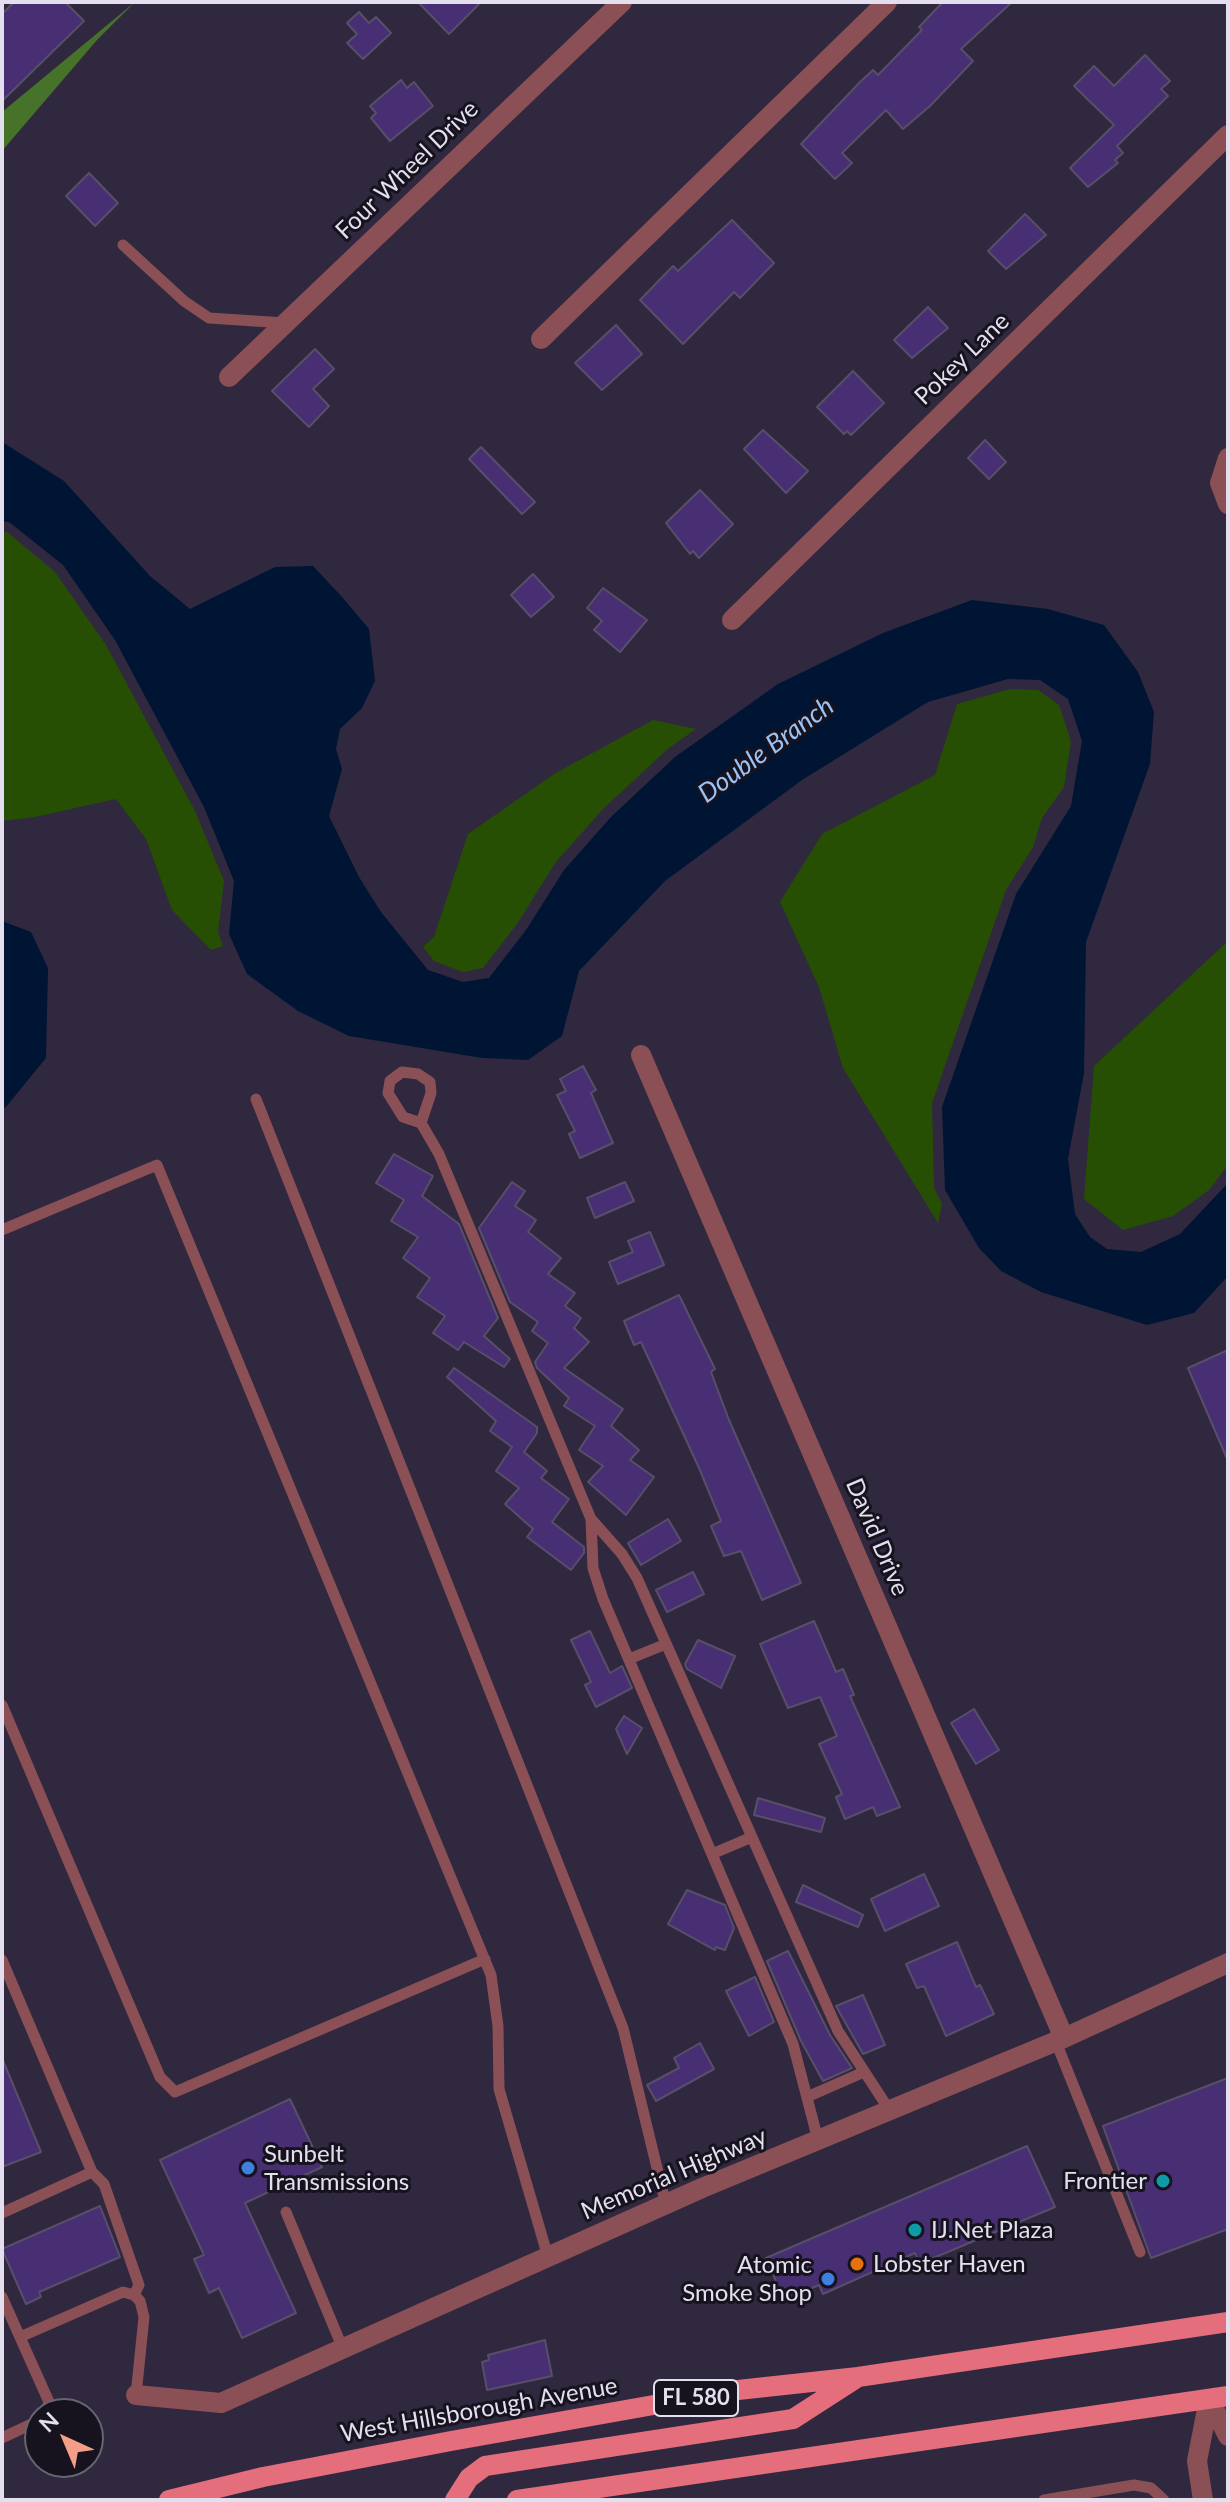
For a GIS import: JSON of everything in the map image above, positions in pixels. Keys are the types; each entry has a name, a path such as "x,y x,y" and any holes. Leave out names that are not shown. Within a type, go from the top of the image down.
{"main road":[{"name":"West Hillsborough Avenue","path":"169,2500 263,2477 738,2390 858,2377 1228,2322"},
{"path":"455,2500 469,2478 485,2466 793,2419 858,2377"},
{"path":"517,2500 1218,2398"}],"street":[{"name":"Four Wheel Drive","path":"229,377 622,2"},
{"path":"541,339 887,2"},
{"name":"Pokey Lane","path":"732,620 1228,135"},
{"path":"1228,458 1220,483 1228,504"},
{"name":"David Drive","path":"641,1055 1060,2040"},
{"name":"Memorial Highway","path":"136,2395 221,2403 666,2205 1060,2040 1228,1963"},
{"path":"1218,2398 1228,2436"},
{"path":"1203,2500 1197,2461 1218,2398"}],"lane":[{"path":"123,245 184,301 209,318 285,323"},
{"path":"421,1123 431,1093 430,1082 418,1074 402,1072 390,1081 388,1093 403,1117 421,1123 439,1154 591,1519 622,1554 637,1578 838,2031 890,2111"},
{"path":"256,1099 623,2028 666,2205"},
{"path":"2,1230 157,1165 491,1975 498,2026 499,2089 548,2257"},
{"path":"591,1519 593,1568 793,2044 818,2140"},
{"path":"629,1659 666,1644"},
{"path":"2,1705 160,2077 175,2092 485,1959"},
{"path":"712,1854 752,1837"},
{"path":"2,1960 92,2172 104,2184 139,2285 134,2295"},
{"path":"1060,2040 1140,2252"},
{"path":"807,2097 864,2072"},
{"path":"2,2213 92,2172"},
{"path":"286,2212 343,2349"},
{"path":"20,2337 123,2292 134,2295 140,2301 144,2317 136,2395"},
{"path":"2,2297 47,2398"},
{"path":"2,2438 24,2428"},
{"path":"1044,2500 1093,2496 1144,2485 1164,2500"}],"green space":[{"path":"135,2 97,40 2,151 2,112"},
{"path":"7,532 55,572 106,645 195,811 224,881 218,932 223,946 211,950 172,910 146,839 116,799 2,821 2,533"},
{"path":"1010,689 1038,690 1059,705 1071,741 1064,787 1042,818 1033,847 1006,890 932,1103 934,1188 942,1204 938,1223 843,1068 819,987 780,902 822,834 935,775 957,704"},
{"path":"653,720 696,729 669,748 603,809 556,862 517,924 483,968 463,972 434,961 423,947 434,937 468,834 554,774"},
{"path":"1228,941 1228,1165 1209,1190 1173,1216 1123,1230 1084,1199 1094,1066"}],"water":[{"name":"Double Branch","path":"2,442 64,481 150,576 190,609 275,567 313,566 343,598 369,629 375,681 362,708 340,729 336,749 342,769 329,816 359,877 381,912 428,970 463,982 489,978 526,930 564,870 611,817 675,757 778,684 883,633 972,600 1048,609 1104,625 1138,672 1154,712 1150,764 1086,942 1084,1073 1068,1159 1075,1214 1090,1237 1107,1249 1141,1252 1180,1234 1228,1183 1228,1276 1194,1313 1147,1325 1041,1292 1001,1271 979,1248 945,1190 942,1107 1016,894 1071,806 1082,741 1068,699 1040,680 1008,679 928,702 802,780 665,881 579,971 562,1036 528,1060 482,1058 349,1036 298,1011 247,974 229,934 234,881 204,807 115,640 63,565 9,522 2,521"},
{"path":"2,921 31,932 48,968 46,1058 5,1108 2,1107"}],"building":[{"path":"14,2 65,2 84,21 2,101 2,14"},
{"path":"418,2 481,2 449,34"},
{"path":"943,2 1012,2 961,49 973,61 930,106 903,129 886,110 842,153 852,163 835,179 801,144 873,70 878,75 922,30 919,27"},
{"path":"359,12 369,23 376,17 391,33 363,59 347,43 357,34 347,23"},
{"path":"1145,55 1170,81 1161,89 1168,96 1117,146 1123,153 1115,160 1118,163 1088,187 1070,168 1114,125 1074,86 1094,66 1114,86"},
{"path":"401,80 407,88 414,82 433,106 390,141 371,118 376,113 370,106"},
{"path":"89,173 118,203 95,226 66,196"},
{"path":"1025,214 1046,235 1006,269 988,251"},
{"path":"732,220 774,263 740,298 734,292 683,344 640,300 673,266 678,271"},
{"path":"928,307 948,328 912,358 894,340"},
{"path":"616,325 642,354 602,390 575,363"},
{"path":"315,349 334,369 313,389 329,406 309,427 272,391"},
{"path":"853,371 884,403 851,435 847,431 844,434 817,407"},
{"path":"763,430 808,471 786,493 744,449"},
{"path":"985,440 1006,462 989,479 968,458"},
{"path":"481,447 535,502 522,514 469,459"},
{"path":"700,490 733,524 699,558 693,551 690,554 666,523"},
{"path":"533,574 554,597 531,617 511,595"},
{"path":"603,588 647,620 620,652 594,630 602,621 587,608"},
{"path":"583,1066 596,1090 591,1093 613,1143 580,1158 569,1134 575,1131 557,1095 566,1091 560,1079"},
{"path":"394,1154 433,1176 422,1196 459,1224 498,1318 484,1336 510,1359 504,1367 464,1342 458,1350 433,1333 445,1316 417,1297 430,1278 403,1258 418,1237 391,1221 404,1200 376,1183"},
{"path":"512,1182 525,1191 515,1206 536,1220 528,1232 561,1258 548,1274 575,1293 565,1306 581,1318 574,1328 589,1342 564,1368 623,1409 611,1426 639,1450 630,1460 654,1477 626,1515 588,1482 603,1466 579,1450 595,1426 564,1406 569,1398 537,1368 535,1362 548,1343 532,1331 538,1322 510,1302 479,1228"},
{"path":"625,1182 634,1201 595,1218 587,1198"},
{"path":"650,1232 664,1265 618,1284 609,1262 633,1252 628,1241"},
{"path":"679,1295 715,1369 711,1372 729,1420 801,1583 762,1600 741,1551 724,1556 711,1526 721,1521 699,1468 641,1342 634,1345 624,1321"},
{"path":"1228,1350 1228,1461 1188,1368"},
{"path":"454,1368 537,1427 537,1433 524,1452 547,1471 541,1478 569,1499 552,1522 584,1547 584,1553 571,1570 527,1537 533,1529 505,1504 519,1488 496,1471 512,1447 490,1431 496,1421 447,1377"},
{"path":"668,1519 681,1541 641,1565 628,1543"},
{"path":"693,1572 704,1594 667,1612 656,1590"},
{"path":"814,1621 836,1672 843,1669 854,1695 850,1696 900,1807 877,1816 873,1807 845,1819 836,1797 842,1794 819,1744 837,1736 820,1697 788,1708 760,1644"},
{"path":"590,1631 610,1673 622,1666 632,1688 596,1707 585,1685 591,1682 571,1640"},
{"path":"698,1640 735,1656 721,1688 687,1669 685,1664"},
{"path":"974,1709 999,1750 976,1764 951,1723"},
{"path":"624,1716 642,1728 627,1754 616,1729"},
{"path":"758,1798 825,1818 821,1832 754,1815"},
{"path":"924,1874 939,1906 885,1931 871,1899"},
{"path":"803,1885 863,1915 858,1927 796,1902"},
{"path":"687,1890 725,1905 734,1928 725,1950 716,1947 715,1950 668,1924"},
{"path":"957,1942 976,1987 980,1985 994,2014 946,2036 924,1986 917,1988 906,1964"},
{"path":"788,1951 830,2035 852,2068 823,2081 801,2041 767,1961"},
{"path":"755,1977 774,2022 749,2036 726,1991"},
{"path":"863,1995 885,2045 863,2054 836,2006"},
{"path":"700,2043 714,2069 656,2101 647,2085 679,2068 674,2058"},
{"path":"2,2058 41,2152 2,2167"},
{"name":"Frontier","path":"1228,2078 1228,2229 1151,2258 1103,2126"},
{"path":"290,2099 322,2167 245,2203 296,2313 242,2338 219,2288 209,2293 194,2259 204,2255 160,2160"},
{"name":"IJ.Net Plaza","path":"1027,2146 1055,2207 919,2264 915,2253 823,2294 819,2285 784,2300 766,2258"},
{"path":"100,2206 120,2257 39,2292 41,2297 26,2304 2,2249"},
{"path":"545,2340 552,2376 487,2390 482,2362 489,2360 488,2355"}],"place":[{"name":"Sunbelt Transmissions","path":"248,2168"},
{"name":"Frontier","path":"1163,2181"},
{"name":"IJ.Net Plaza","path":"915,2230"},
{"name":"Lobster Haven","path":"857,2264"},
{"name":"Atomic Smoke Shop","path":"828,2279"}]}
